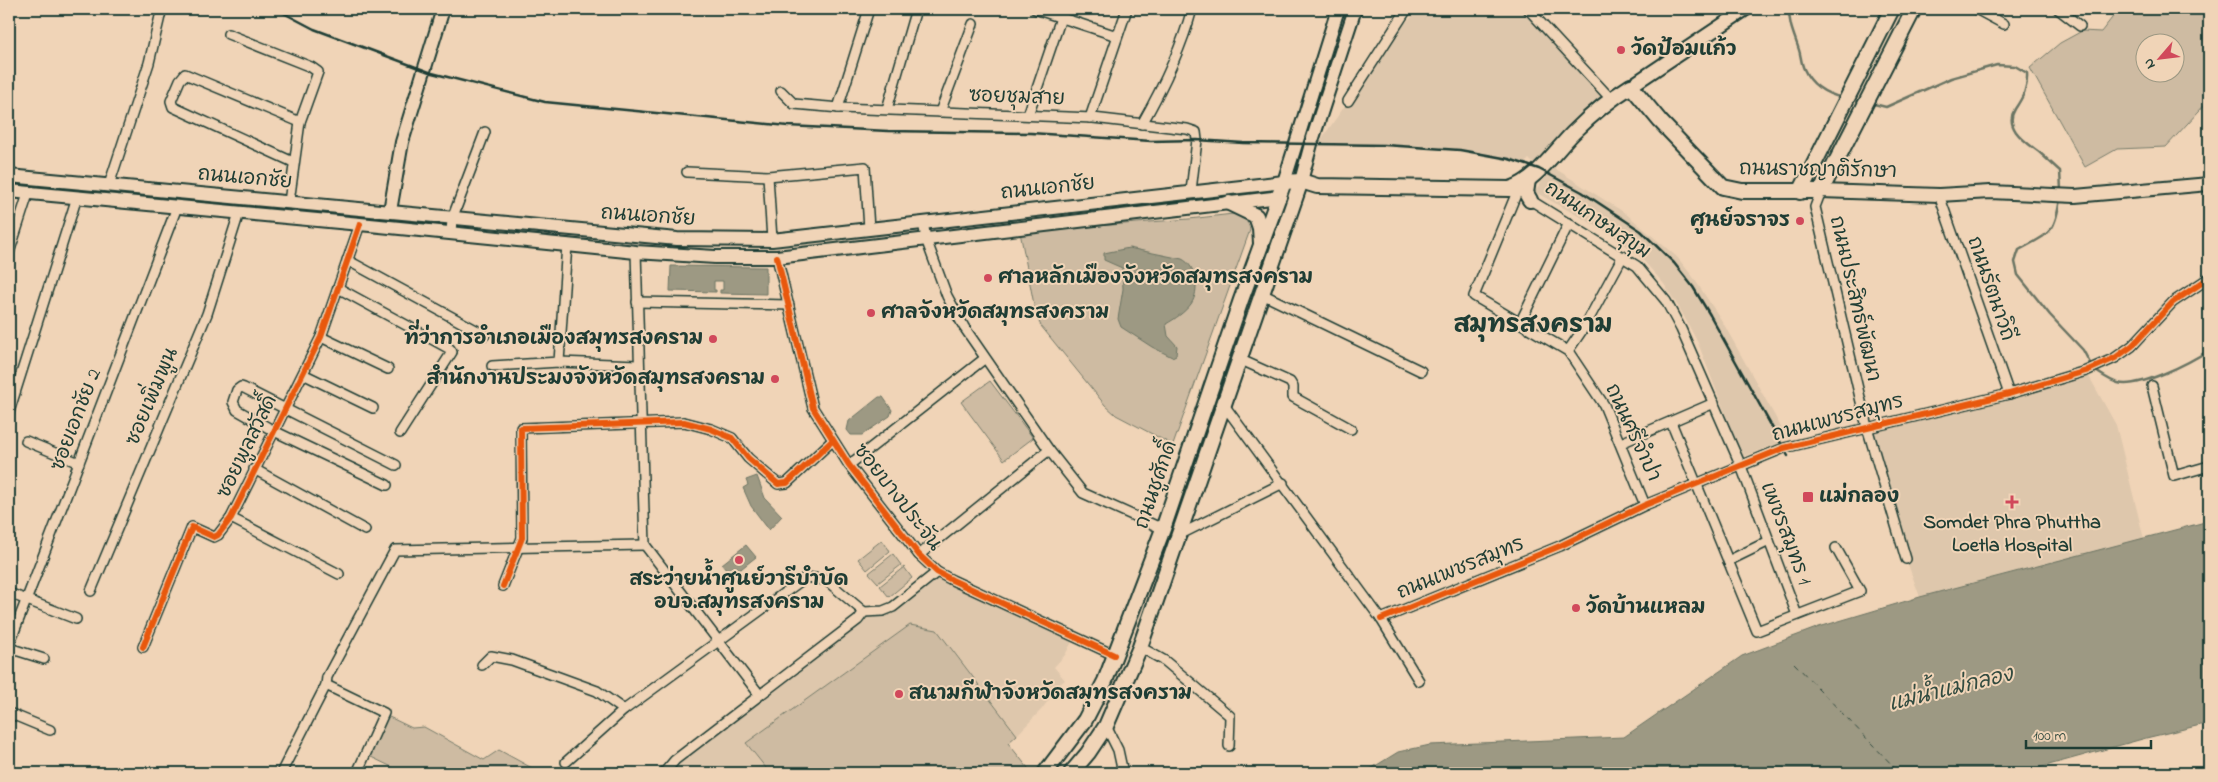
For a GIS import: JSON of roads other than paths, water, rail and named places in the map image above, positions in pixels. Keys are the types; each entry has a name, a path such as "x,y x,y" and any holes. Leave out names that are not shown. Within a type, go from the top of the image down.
{"main road":[{"path":"390,211 402,142 442,9"},
{"path":"1299,188 1284,182 1338,9"},
{"path":"1299,188 1355,9"},
{"path":"1280,197 1299,188 1317,186 1513,190 1528,180 1574,132 1611,99 1746,9"},
{"path":"1800,192 1892,9"},
{"path":"1821,191 1914,9"},
{"name":"ถนนราชญาติรักษา","path":"1631,86 1660,121 1723,187 1742,191 1821,191 1939,195 1990,192 2075,196 2209,184"},
{"path":"1303,119 1318,124"},
{"name":"ถนนเอกชัย","path":"9,176 677,239 772,240 1191,191 1284,182"},
{"path":"1528,180 1526,193 1530,200"},
{"name":"ถนนชูศักดิ์","path":"1045,773 1084,720 1105,681 1163,529 1241,300 1284,182"},
{"name":"ถนนชูศักดิ์","path":"1071,773 1088,753 1106,726 1140,647 1299,188"},
{"name":"ถนนเอกชัย","path":"9,191 636,252 715,257 777,257 1280,197"},
{"path":"1229,203 1256,216 1260,228 1262,246"},
{"path":"1241,300 1260,300"}],"street":[{"path":"108,184 149,63 161,12 155,9"},
{"path":"838,108 870,9"},
{"path":"886,109 916,9"},
{"path":"1035,9 1063,13 1117,36"},
{"path":"1090,118 1127,9"},
{"path":"1142,124 1164,85 1184,38 1192,9"},
{"path":"1348,101 1407,9"},
{"path":"1528,9 1611,99"},
{"path":"1976,9 1986,11 2004,24"},
{"path":"2058,9 2080,26"},
{"path":"1028,115 1063,13"},
{"path":"940,112 973,24"},
{"path":"228,34 311,67 318,72 300,122 289,202"},
{"path":"293,162 173,107 171,101 180,80 185,74 300,122"},
{"name":"ซอยชุมสาย","path":"781,90 794,104 838,108 1090,118 1196,132 1191,191"},
{"path":"451,233 452,219 485,132"},
{"path":"687,172 768,176 865,166 869,229"},
{"path":"768,176 772,240"},
{"name":"ถนนเกษมสุขุม","path":"1513,190 1637,266 1666,301 1681,329 1741,466"},
{"name":"ถนนศรีจำปา","path":"1513,190 1474,296 1568,351 1604,405 1645,505"},
{"name":"ถนนประสิทธ์พัฒนา","path":"1821,191 1815,207 1867,427 1906,559"},
{"path":"9,253 28,194"},
{"name":"ถนนรัตนาวิถี","path":"1939,195 2009,394"},
{"path":"9,412 77,197"},
{"name":"ซอยเอกชัย 2","path":"9,646 177,207"},
{"name":"ซอยเพิ่มพูน","path":"91,591 207,314 239,213"},
{"path":"924,222 926,240 947,296 984,359 1049,450 1083,493 1163,529"},
{"path":"1520,323 1569,223"},
{"name":"ซอยพูลสวัสดิ์","path":"143,647 192,526 214,537 218,535 231,518 321,337 360,224"},
{"path":"559,362 567,244"},
{"path":"636,252 645,545 759,694"},
{"path":"1568,351 1607,288 1623,256"},
{"name":"ซอยบางประจัน","path":"777,257 813,408 832,441 849,465 919,555 937,572 1114,655"},
{"path":"348,260 485,335"},
{"name":"ถนนเพชรสมุทร","path":"1381,620 1560,546 1645,505 1784,448 2009,394 2086,371 2115,358 2132,346 2173,302 2209,278"},
{"path":"338,288 450,349 452,352 400,433"},
{"path":"1260,300 1421,371"},
{"path":"637,302 788,305"},
{"path":"321,337 388,369"},
{"path":"849,465 984,359"},
{"path":"1239,360 1290,382 1293,387 1293,397 1351,429"},
{"path":"492,366 559,362 638,365"},
{"path":"303,374 372,408"},
{"path":"2152,386 2174,476 2209,466"},
{"path":"387,485 274,431 236,410 233,402 237,390 241,387 244,388 396,465"},
{"path":"1620,443 1714,403"},
{"path":"1224,405 1381,620 1419,681"},
{"path":"503,586 522,538 521,428 684,422 711,429 732,438 748,458 778,484 787,483 832,441"},
{"path":"1671,422 1757,631 1860,591 1836,548"},
{"path":"26,441 79,462"},
{"path":"919,555 1049,450"},
{"name":"เพชรสมุทร 1","path":"1741,466 1797,615"},
{"path":"254,469 365,530"},
{"path":"1179,535 1283,484"},
{"path":"231,518 339,574"},
{"path":"1728,561 1769,542"},
{"path":"282,773 326,684 327,677 394,550 645,545"},
{"path":"566,762 620,716 624,710 806,578 826,580 864,612 883,611 893,607 937,572"},
{"path":"9,593 76,619"},
{"path":"664,773 675,760 858,620 864,612"},
{"path":"9,646 44,659"},
{"path":"1140,647 1165,660 1230,716 1229,746"},
{"path":"482,666 491,656 512,660 597,691 624,710"},
{"path":"326,684 384,714 358,773"},
{"path":"9,713 50,730"},
{"path":"1106,726 1118,750 1123,773"}],"water":[{"path":"1129,248 1182,259 1187,262 1194,273 1196,292 1194,299 1186,310 1166,324 1168,336 1177,346 1176,355 1172,357 1152,347 1121,327 1118,319 1123,289 1122,268 1104,260 1104,253"},
{"path":"671,266 766,267 766,294 720,293 720,290 723,290 723,281 714,281 714,290 716,292 670,291"},
{"path":"879,397 883,397 892,410 890,416 862,435 851,435 847,430 849,421"},
{"path":"757,476 765,498 782,516 769,530 751,506 743,488 748,485 746,480"},
{"name":"แม่น้ำแม่กลอง","path":"2209,519 2209,723 2146,738 2020,773 1364,773 1398,752 1430,745 1624,737 1742,656 1819,627 1920,597 2205,522"},
{"name":"สระว่ายน้ำศูนย์วารีบำบัด อบจ.สมุทรสงคราม","path":"746,545 756,557 732,576 722,564"}],"waterway":[{"path":"1789,9 1791,25 1807,75 1820,88 1843,98"},
{"path":"1870,103 1886,107 1951,78 1997,65 2015,66 2027,73 2027,83 2012,116 2014,128 2023,139 2060,171 2061,190"},
{"path":"1851,99 1862,102"},
{"path":"2060,198 2056,219 2049,232 2019,250 2015,262 2018,275 2050,315 2083,350 2091,365"},
{"path":"2094,370 2118,383 2139,382 2165,373 2209,350"}],"railway":[{"path":"276,9 314,29 432,73 545,102 788,126 888,131 1031,133 1151,141 1197,140 1243,143 1384,145 1460,150 1509,159 1539,169 1582,192 1641,231 1674,263 1693,287 1710,315 1788,456"}],"place":[{"name":"วัดป้อมแก้ว","path":"1621,50"},
{"name":"ศูนย์จราจร","path":"1800,221"},
{"name":"ศาลหลักเมืองจังหวัดสมุทรสงคราม","path":"988,278"},
{"name":"ศาลจังหวัดสมุทรสงคราม","path":"871,313"},
{"name":"ที่ว่าการอำเภอเมืองสมุทรสงคราม","path":"713,339"},
{"name":"สำนักงานประมงจังหวัดสมุทรสงคราม","path":"775,379"},
{"name":"แม่กลอง","path":"1808,497"},
{"name":"Somdet Phra Phuttha Loetla Hospital","path":"2012,502"},
{"name":"สระว่ายน้ำศูนย์วารีบำบัด อบจ.สมุทรสงคราม","path":"739,560"},
{"name":"วัดบ้านแหลม","path":"1576,608"},
{"name":"สนามกีฬาจังหวัดสมุทรสงคราม","path":"899,694"}],"district":[{"name":"สมุทรสงคราม","path":"1533,326"}]}
